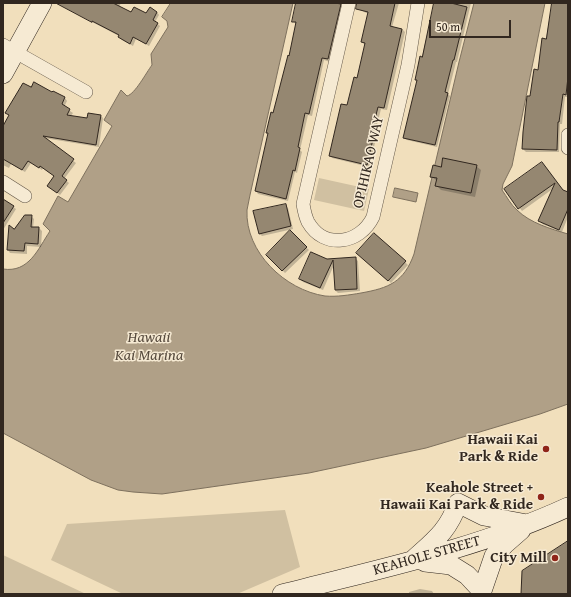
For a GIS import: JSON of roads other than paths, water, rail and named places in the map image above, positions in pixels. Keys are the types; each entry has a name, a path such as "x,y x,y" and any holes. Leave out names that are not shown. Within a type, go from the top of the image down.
{"main road":[{"path":"3,74 9,49 42,3"},
{"path":"412,561 447,527 458,503 484,516 529,524"},
{"name":"KEAHOLE STREET","path":"282,594 447,552 529,524 568,507"},
{"path":"412,561 451,565 467,575 482,591 494,556 505,544 529,524"}],"street":[{"name":"OPIHIKAO WAY","path":"350,3 303,204 305,214 314,229 320,234 335,240 352,238 359,234 369,225 372,217 408,65 418,3"},
{"path":"9,49 86,92"},
{"path":"568,135 568,148"},
{"path":"3,182 25,196"}],"water":[{"name":"Hawaii Kai Marina","path":"171,3 293,3 250,195 247,210 248,226 260,254 282,277 296,286 310,292 325,296 343,296 380,289 387,286 400,277 410,264 414,254 474,3 545,3 512,166 503,184 502,190 515,208 528,219 568,234 568,404 540,414 426,448 309,473 162,494 118,490 91,480 3,433 3,269 20,267 37,252 50,231 43,224 58,196 68,202 112,126 104,120 121,90 127,96 130,94 137,87 152,65 151,54 168,27 167,21 162,17"},
{"path":"395,188 418,193 416,202 393,197"}],"place":[{"name":"Hawaii Kai Park & Ride","path":"546,449"},
{"name":"Keahole Street + Hawaii Kai Park & Ride","path":"541,497"},
{"name":"City Mill","path":"555,558"}]}
